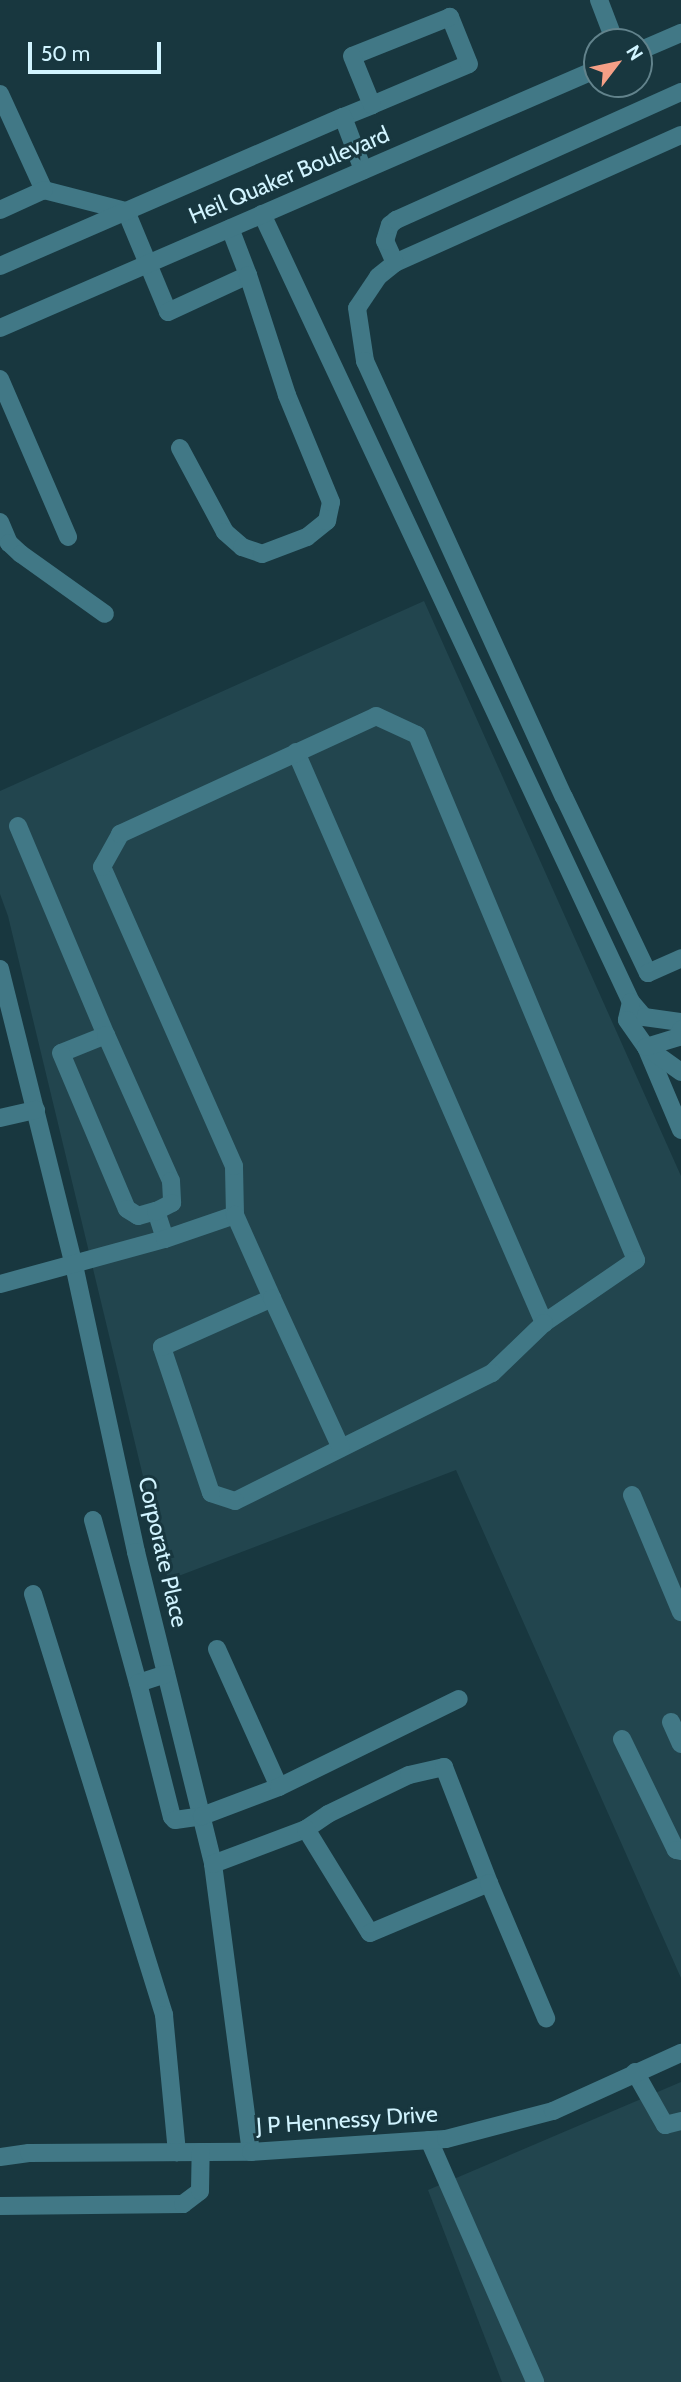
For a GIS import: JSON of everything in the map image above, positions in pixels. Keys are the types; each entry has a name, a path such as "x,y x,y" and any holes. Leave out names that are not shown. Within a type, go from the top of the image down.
{"street":[{"path":"604,2 611,28"},
{"path":"0,266 469,64 450,17 352,56 372,105"},
{"path":"653,45 681,33"},
{"name":"Heil Quaker Boulevard","path":"0,328 583,75"},
{"path":"395,263 385,241 390,225 396,220 681,92"},
{"path":"0,94 44,190"},
{"path":"343,117 363,170"},
{"path":"681,135 395,263 378,277 357,308 365,361 564,797 648,973 681,957"},
{"path":"0,210 44,190 126,211"},
{"path":"126,211 168,312 248,275"},
{"path":"262,214 631,1002 644,1017 681,1022"},
{"path":"180,448 225,533 242,547 262,554 307,537 327,522 331,502 287,395 230,228"},
{"path":"0,379 68,537"},
{"path":"0,522 9,544 20,554 105,614"},
{"path":"272,1298 162,1347 211,1493 235,1501 492,1373 544,1323 636,1260 417,735 376,716 120,834 102,867 234,1167 235,1215 341,1448"},
{"path":"296,752 544,1323"},
{"path":"18,826 171,1181 172,1203 138,1216 127,1209 61,1053 107,1035"},
{"name":"Corporate Place","path":"0,969 74,1265 166,1674 213,1864 251,2152"},
{"path":"631,1002 627,1020 646,1047 681,1130"},
{"path":"646,1047 678,1037 681,1030"},
{"path":"646,1047 681,1072"},
{"path":"0,1118 36,1110"},
{"path":"156,1211 165,1239"},
{"path":"0,1284 165,1239 235,1215"},
{"path":"632,1495 681,1612"},
{"path":"93,1520 172,1817 175,1820 202,1816 279,1787 459,1699"},
{"path":"33,1594 164,2015 177,2152"},
{"path":"217,1649 279,1787"},
{"path":"138,1683 166,1674"},
{"path":"671,1722 681,1744"},
{"path":"622,1739 676,1850 681,1851"},
{"path":"213,1864 306,1829 328,1814 409,1775 444,1767 546,2018"},
{"path":"306,1829 370,1933 489,1883"},
{"name":"J P Hennessy Drive","path":"0,2157 29,2153 251,2152 446,2139 553,2111 681,2053"},
{"path":"635,2073 665,2125 681,2121"},
{"path":"429,2140 535,2382"},
{"path":"0,2206 183,2204 200,2192 201,2152"}],"shaded area":[{"path":"424,601 681,1176 681,1978 456,1470 168,1580 8,916 0,894 0,791"},
{"path":"681,2082 681,2382 502,2382 428,2190"}]}
